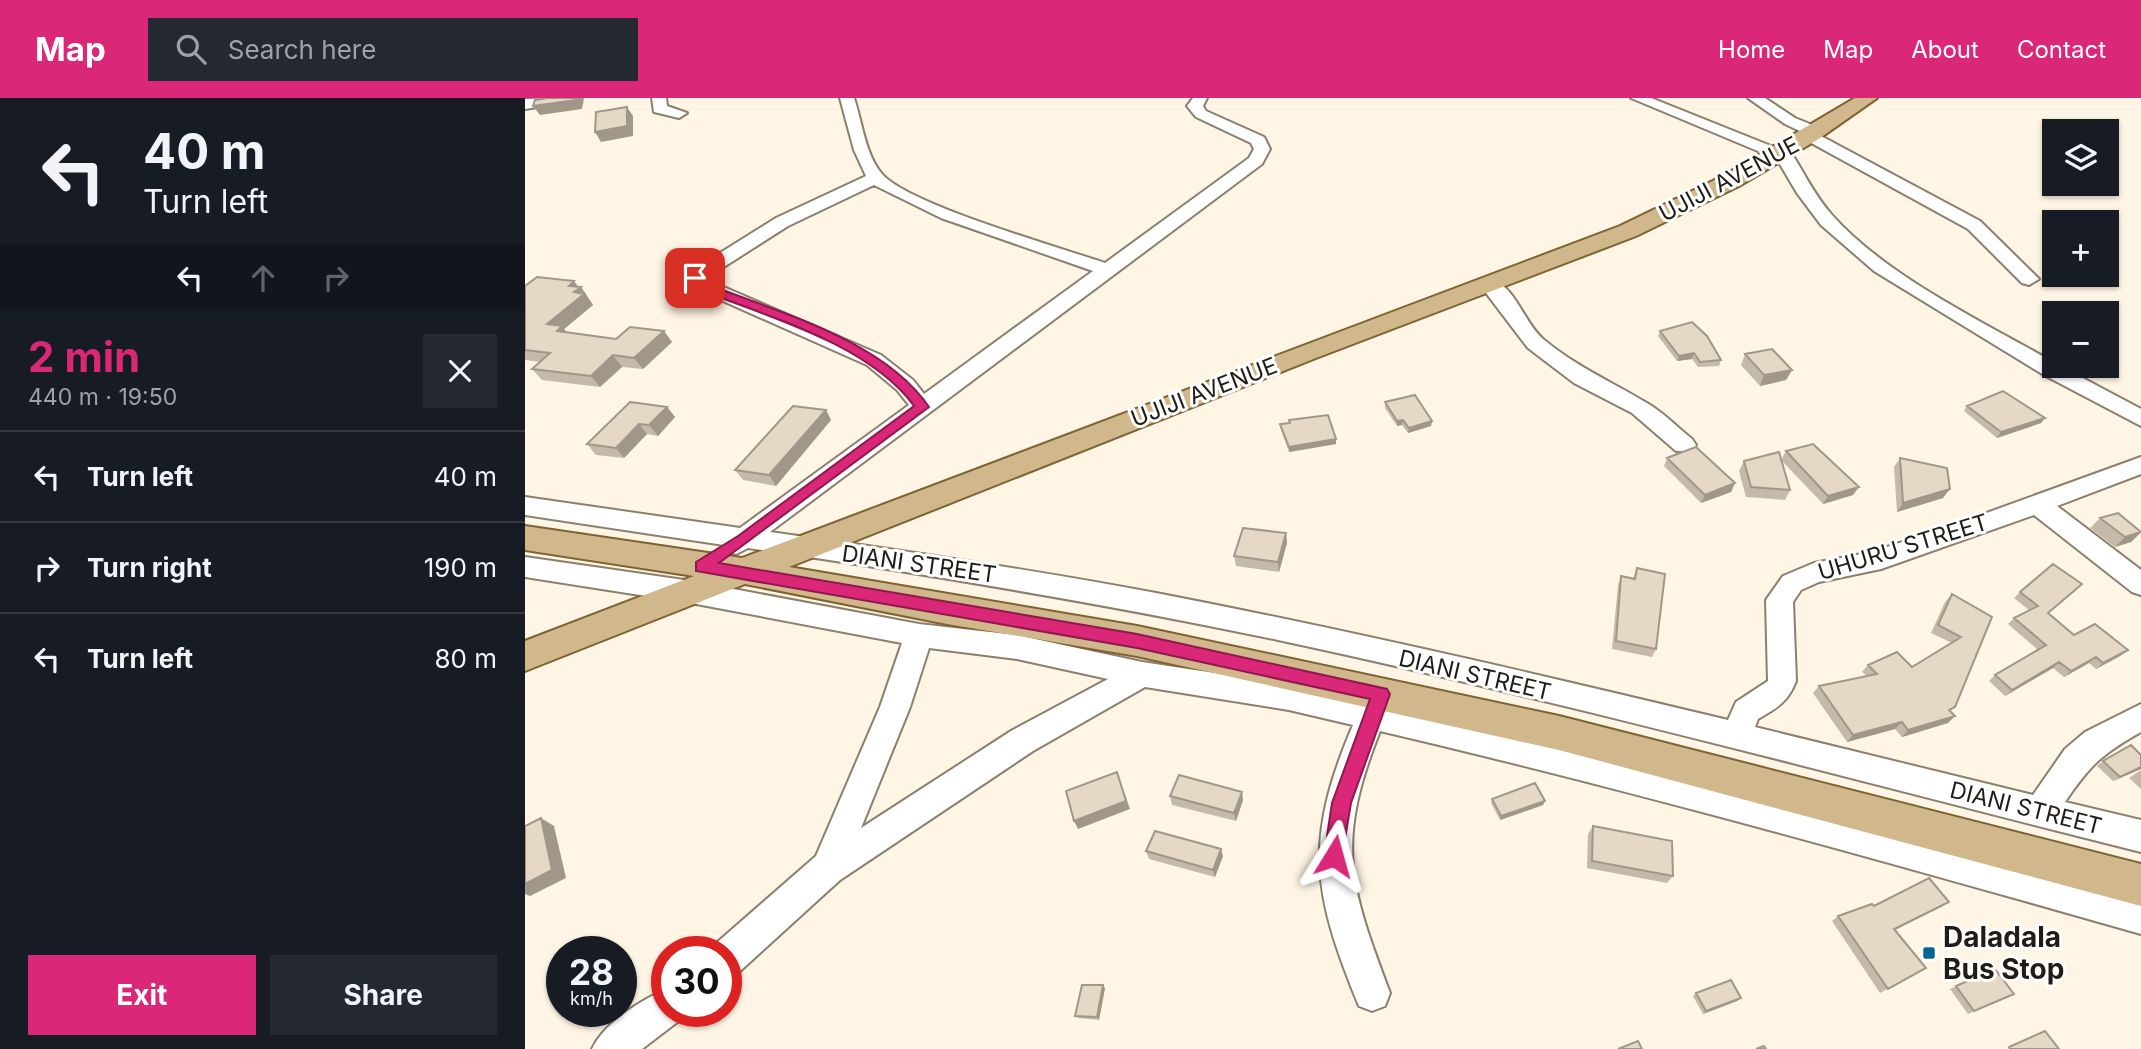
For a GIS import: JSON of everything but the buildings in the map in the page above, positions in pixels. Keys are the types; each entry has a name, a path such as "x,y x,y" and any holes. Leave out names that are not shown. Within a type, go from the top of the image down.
{"main road":[{"name":"UJIJI AVENUE","path":"743,555 802,548 1639,226 1731,181 1813,134 1868,98"},
{"path":"525,538 697,579"},
{"path":"525,656 697,579 743,555 947,610 1137,641 1376,705 1559,733 2141,885"}],"street":[{"path":"525,103 569,98"},
{"path":"659,98 659,109 679,113"},
{"path":"847,98 862,149 875,178 885,187 920,204 1108,270"},
{"path":"525,506 743,555 922,407 1249,167 1260,155 1258,140 1202,114 1195,106 1200,98"},
{"path":"1638,98 1779,153 1813,204 1837,231 1875,263 2028,356 2141,418"},
{"path":"1755,98 1790,121 1974,225 2029,279"},
{"path":"875,178 782,222 703,272 694,281 874,360 905,385 922,407"},
{"path":"1490,285 1500,294 1519,326 1535,342 1582,378 1640,408 1684,445"},
{"name":"UHURU STREET","path":"1737,736 1746,711 1777,693 1782,681 1779,600 1792,583 1814,573 1872,562 1954,535 2141,465"},
{"path":"2036,503 2141,585"},
{"name":"DIANI STREET","path":"802,548 1009,576 1160,604 1737,736 2141,836"},
{"path":"525,567 697,579 919,635 1017,647 1142,674 1289,696 1376,705 1564,760 1743,806 2141,917"},
{"path":"828,868 895,707 919,635"},
{"path":"742,945 828,868 1022,741 1142,674"},
{"path":"1372,993 1346,920 1334,856 1341,803 1376,705"},
{"path":"2040,812 2076,759 2096,742 2141,717"},
{"path":"611,1049 651,1019"}],"place":[{"name":"Daladala Bus Stop","path":"1929,953"}],"route":[{"path":"695,278 697,284 815,332 874,360 905,385 922,407 743,540 702,566 1137,641 1381,694 1341,803 1334,856"}]}
